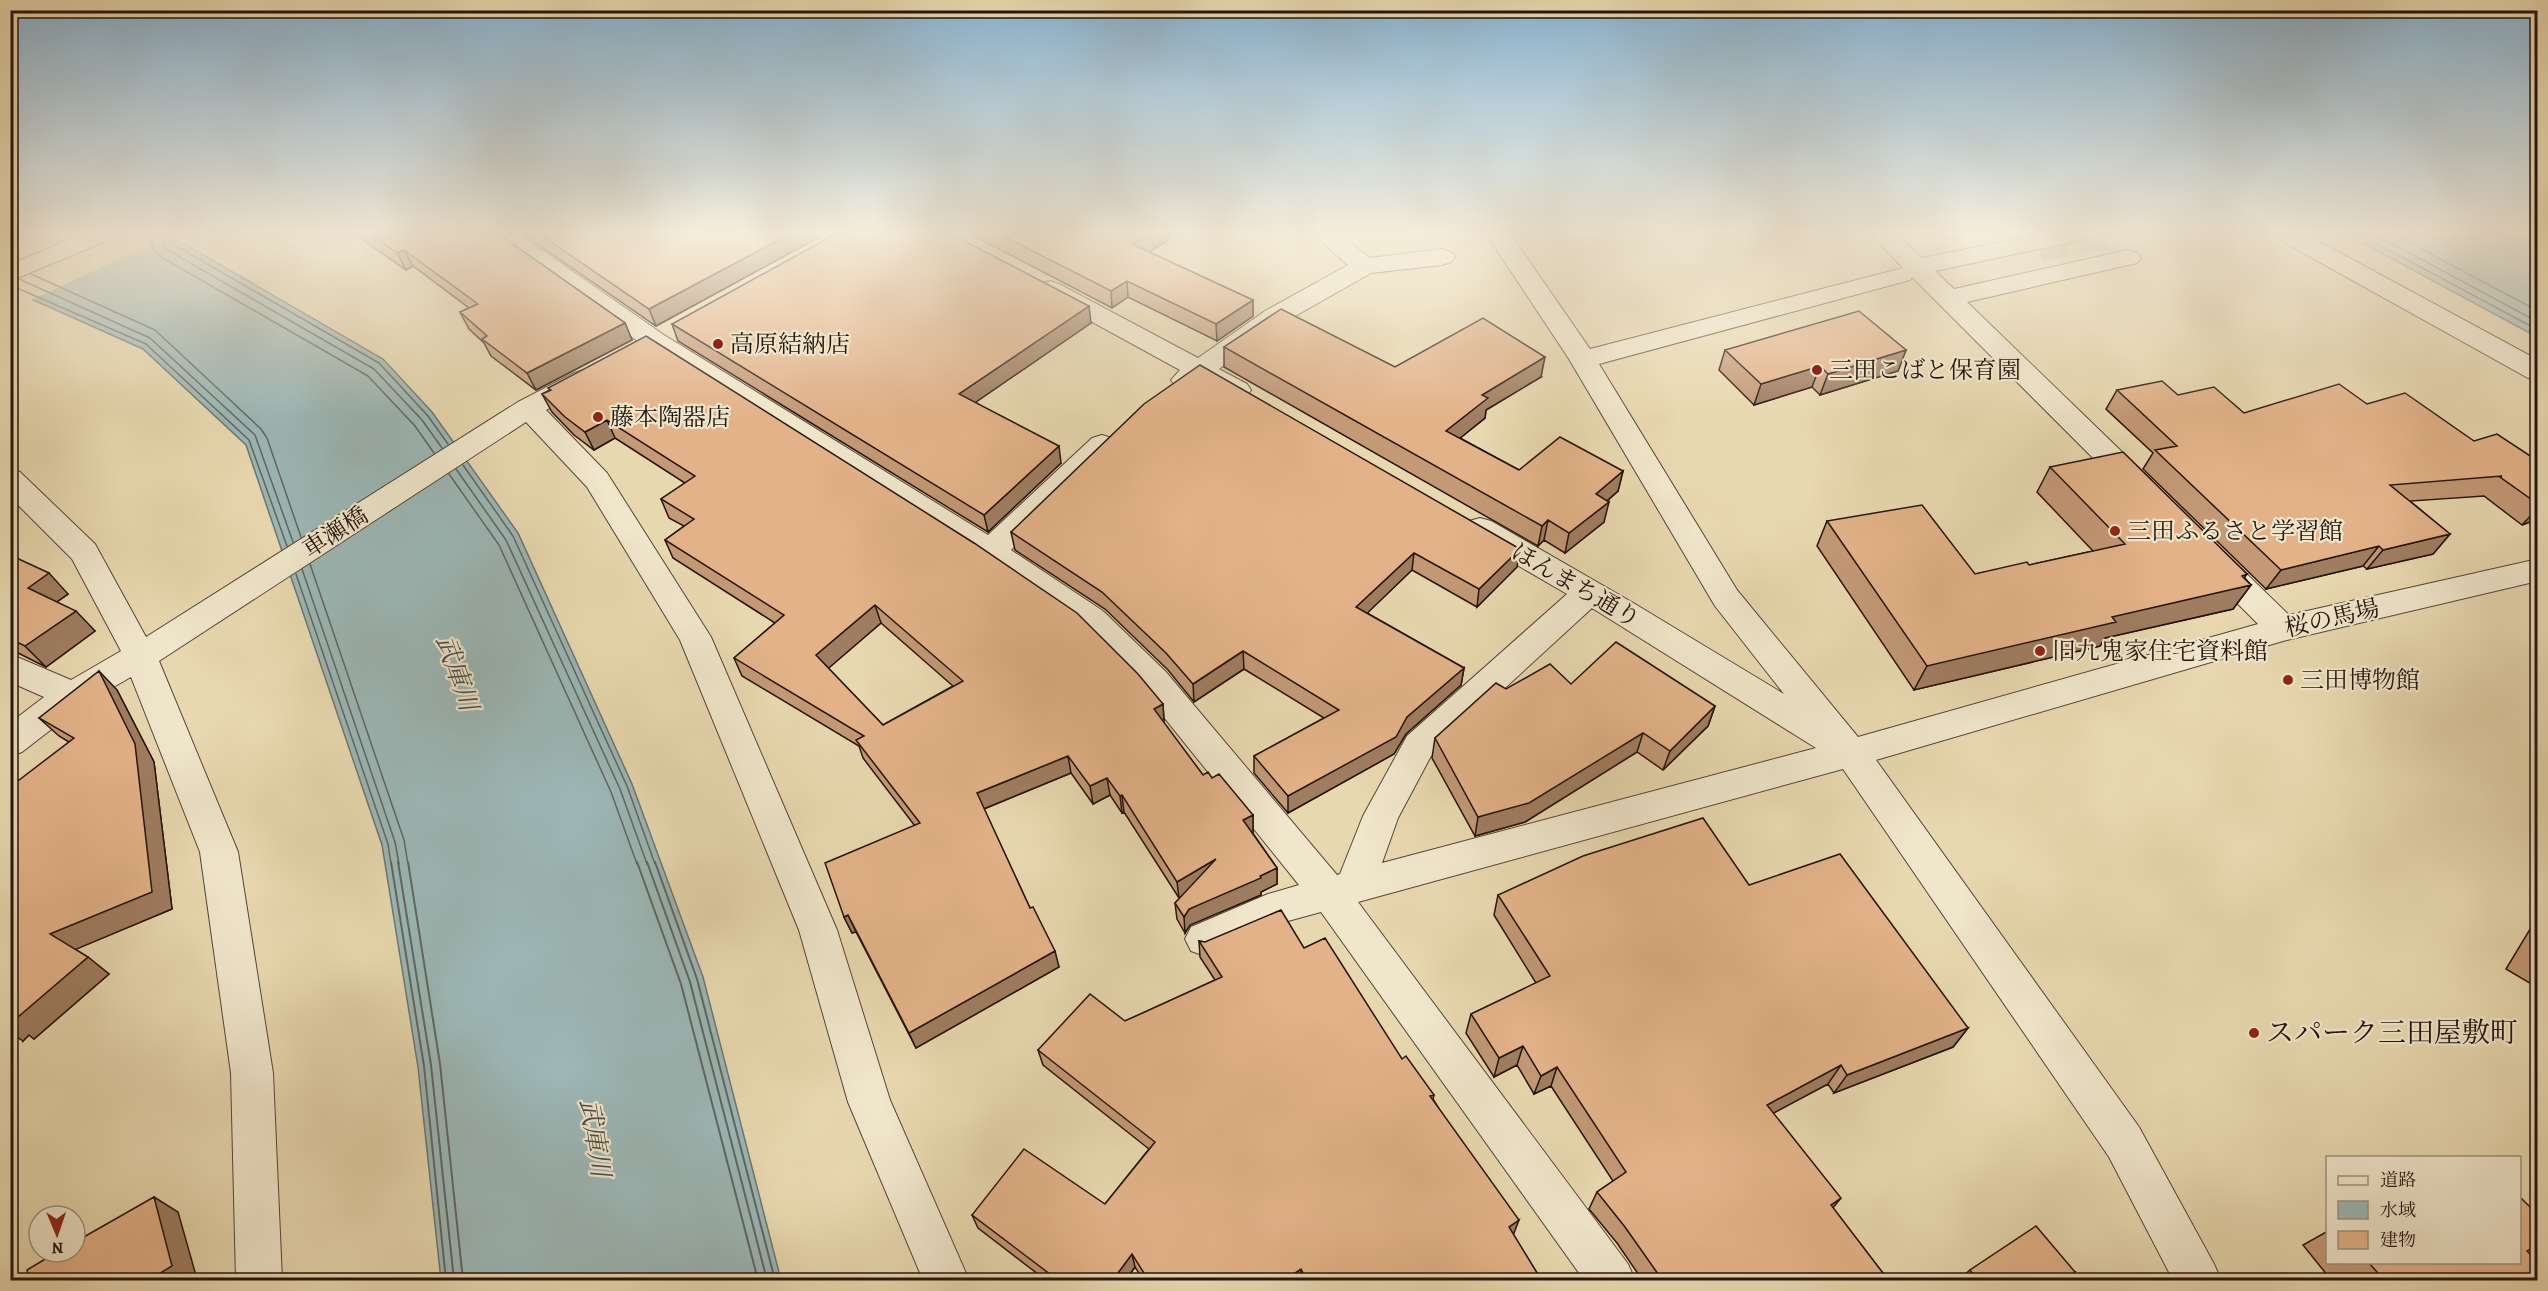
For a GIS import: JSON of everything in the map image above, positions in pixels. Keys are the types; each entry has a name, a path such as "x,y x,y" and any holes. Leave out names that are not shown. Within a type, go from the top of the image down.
{"street":[{"path":"589,295 654,341 990,551 1092,620 1154,681 1342,890 1612,1281"},
{"path":"1062,295 1263,404"},
{"path":"1163,395 1274,317 1313,295"},
{"path":"1540,295 1583,359 1726,598 1851,753 2124,1142 2198,1281"},
{"path":"1583,359 1629,349 1822,295"},
{"path":"1945,295 2158,505"},
{"path":"1949,298 1961,295"},
{"path":"2398,295 2538,372"},
{"name":"車瀬橋","path":"10,742 72,695 148,651 521,413 602,369"},
{"path":"521,413 597,480 695,638 818,930 869,1102 946,1281"},
{"path":"990,551 1117,430"},
{"path":"10,479 84,552 148,651 219,852 252,1074 259,1281"},
{"name":"ほんまち通り","path":"1457,516 1589,592 1851,753"},
{"path":"2200,546 2283,629"},
{"name":"桜の馬場","path":"1205,939 1282,906 1851,753 2283,629 2538,570"},
{"path":"1342,890 1419,746 1589,592"},
{"path":"10,667 72,695"}],"water":[{"name":"武庫川","path":"23,295 273,295 383,359 432,412 518,533 632,784 703,977 781,1280 441,1280 418,1067 382,845 246,445 143,349"},
{"path":"2460,295 2537,295 2537,337"}],"pier":[{"path":"15,295 41,295 29,301"}],"building":[{"path":"466,295 586,295 625,323 527,373 482,339 487,336 460,312 478,304"},
{"path":"629,295 675,295 649,309"},
{"path":"724,295 1068,295 1089,306 959,394 1059,446 984,515 672,324"},
{"path":"1156,295 1243,295 1253,300 1216,324"},
{"path":"1281,309 1395,367 1483,318 1545,357 1482,395 1488,398 1446,431 1519,470 1560,437 1623,471 1596,494 1609,502 1569,533 1548,520 1542,526 1224,347"},
{"path":"1859,311 1906,350 1828,374 1820,366 1761,384 1725,350"},
{"path":"646,336 974,543 1077,613 1138,674 1163,704 1154,709 1203,775 1208,772 1212,778 1219,774 1253,815 1243,820 1277,868 1260,876 1261,878 1189,909 1184,917 1175,903 1216,859 1177,882 1122,795 1120,796 1107,778 1090,786 1068,756 977,793 1030,908 1033,907 1055,951 909,1033 848,915 844,917 825,863 920,823 856,740 864,736 734,658 784,615 665,540 694,519 661,499 695,476 607,420 585,432 565,417 542,394 551,390 548,388","holes":["875,605 963,681 883,725 816,655"]},
{"path":"1200,365 1520,549 1479,589 1414,553 1356,607 1464,668 1407,717 1396,737 1288,796 1254,756 1339,710 1243,651 1193,684 1166,653 1102,592 1011,532 1144,404"},
{"path":"2162,381 2178,395 2214,387 2244,413 2339,384 2367,404 2405,393 2474,441 2497,434 2538,461 2538,504 2500,477 2502,476 2390,485 2450,534 2383,550 2379,546 2281,570 2155,450 2177,446 2117,390"},
{"path":"2123,452 2247,574 2242,576 2251,585 2112,617 2116,622 1927,666 1827,521 1922,505 1975,574 2125,544 2050,467"},
{"path":"10,555 49,573 28,588 76,611 25,646 10,639"},
{"path":"1616,642 1715,706 1670,751 1643,733 1529,803 1478,817 1435,738 1496,683 1506,689 1550,664 1571,684"},
{"path":"99,671 135,744 152,892 50,934 88,957 11,1023 10,787 74,738 39,718"},
{"path":"1703,818 1749,885 1840,854 1968,1028 1847,1075 1841,1065 1767,1105 1841,1198 1831,1205 1889,1281 1663,1281 1597,1192 1626,1172 1557,1067 1541,1076 1523,1046 1499,1058 1471,1014 1550,976 1498,895 1583,856"},
{"path":"1281,910 1304,948 1325,938 1402,1059 1406,1056 1434,1095 1430,1096 1519,1220 1509,1227 1542,1281 1307,1281 1301,1269 1283,1281 1149,1281 1132,1254 1112,1281 1059,1281 972,1215 1024,1149 1105,1204 1155,1142 1038,1050 1090,994 1125,1021 1222,977 1199,941 1205,942"},
{"path":"2538,939 2538,955 2531,951"},
{"path":"154,1197 172,1266 147,1281 29,1281 27,1270 37,1264 87,1264 87,1235"},
{"path":"2521,1198 2538,1215 2538,1245 2527,1251 2538,1262 2538,1281 2385,1281 2370,1264 2521,1264"},
{"path":"2036,1226 2075,1272 2063,1281 1978,1281 1970,1270"}],"place":[{"name":"高原結納店","path":"718,344"},
{"name":"三田こばと保育園","path":"1817,370"},
{"name":"藤本陶器店","path":"598,417"},
{"name":"三田ふるさと学習館","path":"2115,531"},
{"name":"旧九鬼家住宅資料館","path":"2040,651"},
{"name":"三田博物館","path":"2288,680"},
{"name":"スパーク三田屋敷町","path":"2254,1033"}]}
